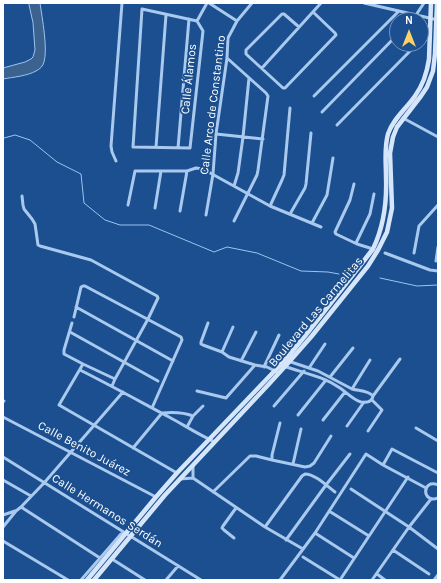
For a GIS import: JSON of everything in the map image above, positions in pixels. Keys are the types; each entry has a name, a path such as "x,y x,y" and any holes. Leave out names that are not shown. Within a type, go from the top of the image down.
{"main road":[{"name":"Boulevard Las Carmelitas","path":"87,580 215,442 283,365 311,338 368,266 382,243 387,232 391,212 392,200 390,153 396,120 415,96 425,78 428,68 430,30 434,19 431,3"},
{"name":"Boulevard Las Carmelitas","path":"287,361 373,249 379,236 385,213 385,148 389,132 404,118 417,101 427,87 433,71 434,19 436,3"},
{"name":"Boulevard Las Carmelitas","path":"94,580 112,559 156,497 177,473 277,372"}],"street":[{"path":"116,161 111,146 122,3"},
{"path":"189,20 178,148 133,146 142,9 197,21 208,3 236,21"},
{"name":"Calle Arco de Constantino","path":"206,215 213,174 216,134 227,58 228,38 236,21 252,3"},
{"path":"262,68 321,3"},
{"path":"364,3 403,12"},
{"path":"418,12 424,3"},
{"path":"314,96 399,11"},
{"path":"299,27 284,14 282,14 246,50 246,54 283,88 286,88 336,35 313,12"},
{"path":"156,147 166,15"},
{"name":"Calle Álamos","path":"178,148 190,148 203,33 197,21"},
{"path":"322,112 389,43"},
{"path":"337,125 409,52"},
{"path":"227,58 268,96 257,175 234,221"},
{"path":"234,186 238,173 243,137 249,78"},
{"path":"270,206 284,175 290,108"},
{"path":"404,118 438,137"},
{"path":"290,214 305,188 311,133"},
{"path":"216,134 263,139"},
{"path":"312,223 327,195 333,158"},
{"path":"128,205 135,171 187,171 200,168 270,206 321,227"},
{"path":"155,208 161,171"},
{"path":"180,211 187,171"},
{"path":"354,184 350,200 335,231 336,234 373,249"},
{"path":"356,243 370,214 374,194"},
{"path":"22,196 24,209 35,224 38,244 40,246 91,260 157,296 158,298 112,386"},
{"path":"414,253 419,226 438,205"},
{"path":"436,261 438,248"},
{"path":"385,253 430,270 438,271"},
{"path":"74,317 80,289 85,286 181,337 182,340 152,408"},
{"path":"76,307 173,361"},
{"path":"72,323 64,354 115,379"},
{"path":"208,323 201,342 202,345 241,361 277,372"},
{"path":"222,352 232,327"},
{"path":"70,332 158,381"},
{"path":"241,361 256,332"},
{"path":"264,367 279,335"},
{"path":"309,368 325,344"},
{"path":"330,377 353,348"},
{"path":"372,400 373,396 400,358"},
{"path":"352,389 370,360"},
{"path":"287,361 330,377 352,389 368,392 373,396"},
{"path":"83,364 59,406 177,473"},
{"path":"197,391 226,398 256,365"},
{"path":"283,365 304,371 326,380 338,386 356,400 364,402 372,400"},
{"path":"80,370 215,442"},
{"path":"274,406 304,371"},
{"path":"298,415 326,380"},
{"path":"3,527 16,511 44,483 123,392"},
{"path":"323,420 345,392"},
{"path":"368,431 382,411 382,408 372,400"},
{"path":"347,426 364,402"},
{"path":"187,427 193,416 203,406"},
{"path":"133,448 162,413 172,412 193,416"},
{"name":"Calle Benito Juárez","path":"3,417 156,497"},
{"path":"272,460 280,423"},
{"path":"416,428 438,441"},
{"path":"293,464 301,429"},
{"path":"213,492 250,456 305,467 310,466 314,464 330,436"},
{"path":"383,465 392,449 438,473"},
{"path":"286,540 350,454"},
{"path":"282,579 315,533 366,454 426,488"},
{"name":"Calle Hermanos Serdán","path":"3,457 201,580"},
{"path":"193,478 194,465"},
{"path":"265,527 305,474 309,474 335,492"},
{"path":"303,557 340,580 408,477"},
{"path":"180,479 193,478 265,527 303,549"},
{"path":"3,480 31,496"},
{"path":"426,488 430,484 438,484"},
{"path":"426,488 427,496 431,499 438,498"},
{"path":"351,489 409,527 438,549"},
{"path":"372,580 409,527 431,499"},
{"path":"21,507 100,558"},
{"path":"234,538 222,528 236,508"},
{"path":"3,514 16,511"},
{"path":"329,511 369,536"},
{"path":"315,533 354,558"},
{"name":"Boulevard Las Carmelitas","path":"81,580 121,534 128,535"},
{"path":"3,541 68,580"},
{"path":"393,550 429,574"},
{"path":"112,559 145,580"},
{"path":"166,580 178,566"},
{"path":"376,574 386,580"},
{"path":"434,580 438,575"}],"water":[{"path":"29,3 40,3 45,41 44,63 40,68 32,73 3,79 3,68 25,62 33,57 35,50 33,23"}],"waterway":[{"path":"3,139 15,135 30,140 57,162 81,174 84,203 105,220 120,225 149,225 214,252 227,247 257,253 301,271 339,274"},
{"path":"380,278 417,286 438,285"}]}
